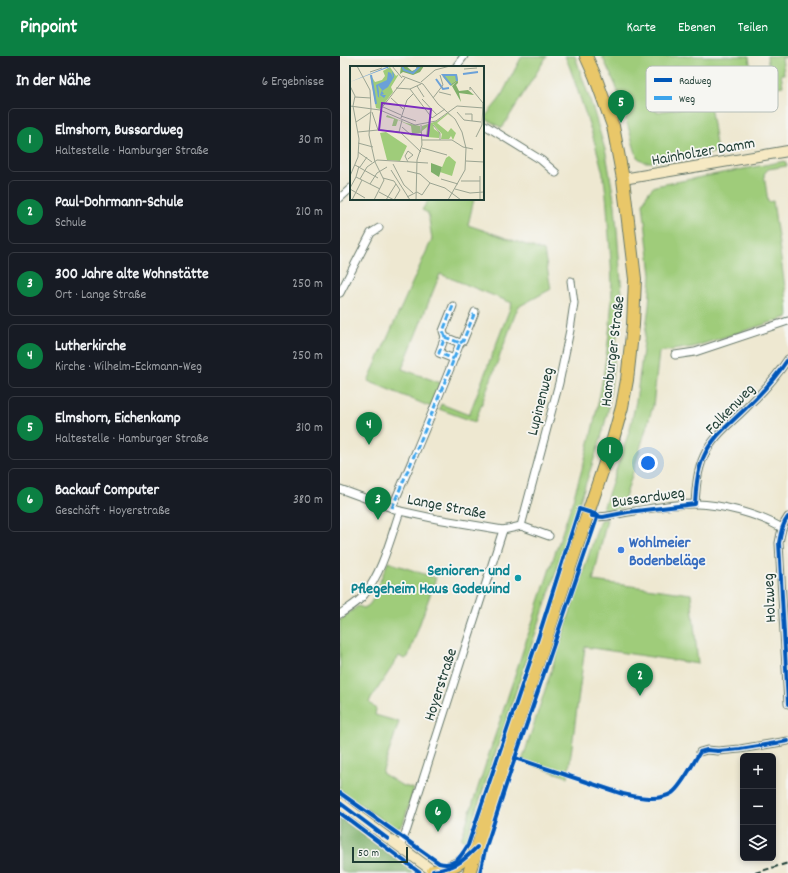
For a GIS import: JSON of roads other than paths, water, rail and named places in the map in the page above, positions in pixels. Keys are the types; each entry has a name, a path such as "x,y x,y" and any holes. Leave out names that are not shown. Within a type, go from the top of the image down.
{"main road":[{"name":"Hamburger Straße","path":"469,873 476,847 613,439 622,407 627,380 633,324 635,280 623,179 613,126 586,56"},
{"path":"435,873 463,862 476,847"}],"street":[{"path":"457,66 464,56"},
{"path":"484,125 541,160 556,173"},
{"name":"Hainholzer Damm","path":"623,179 788,151"},
{"path":"340,198 350,189"},
{"path":"340,293 342,283 371,233 379,228"},
{"name":"Lupinenweg","path":"521,526 559,383 570,330 574,303 571,281"},
{"path":"453,306 443,331 445,337 439,353 454,359"},
{"path":"392,508 460,343 463,341 475,312"},
{"path":"676,355 695,352 788,321"},
{"path":"445,337 460,343"},
{"name":"Falkenweg","path":"695,504 701,465 711,443 773,380 788,359"},
{"name":"Lange Straße","path":"340,489 400,511 503,530 521,526"},
{"name":"Bussardweg","path":"587,515 597,518 628,512 695,504 714,506 761,518 782,528"},
{"path":"340,614 364,596 371,584 381,564 400,511"},
{"name":"Holzweg","path":"788,517 782,528 779,543 788,704"},
{"path":"521,526 549,536"},
{"name":"Hoyerstraße","path":"400,847 503,530"},
{"path":"700,752 707,750 718,751 740,749 788,741"},
{"path":"340,803 435,873"}],"railway":[{"path":"755,873 788,863"}],"place":[{"name":"Elmshorn, Eichenkamp","path":"621,123"},
{"name":"Lutherkirche","path":"369,445"},
{"name":"Elmshorn, Bussardweg","path":"610,470"},
{"name":"300 Jahre alte Wohnstätte","path":"378,520"},
{"name":"Wohlmeier Bodenbeläge","path":"621,550"},
{"name":"Senioren- und Pflegeheim Haus Godewind","path":"518,578"},
{"name":"Paul-Dohrmann-Schule","path":"640,696"},
{"name":"Backauf Computer","path":"438,832"}]}
